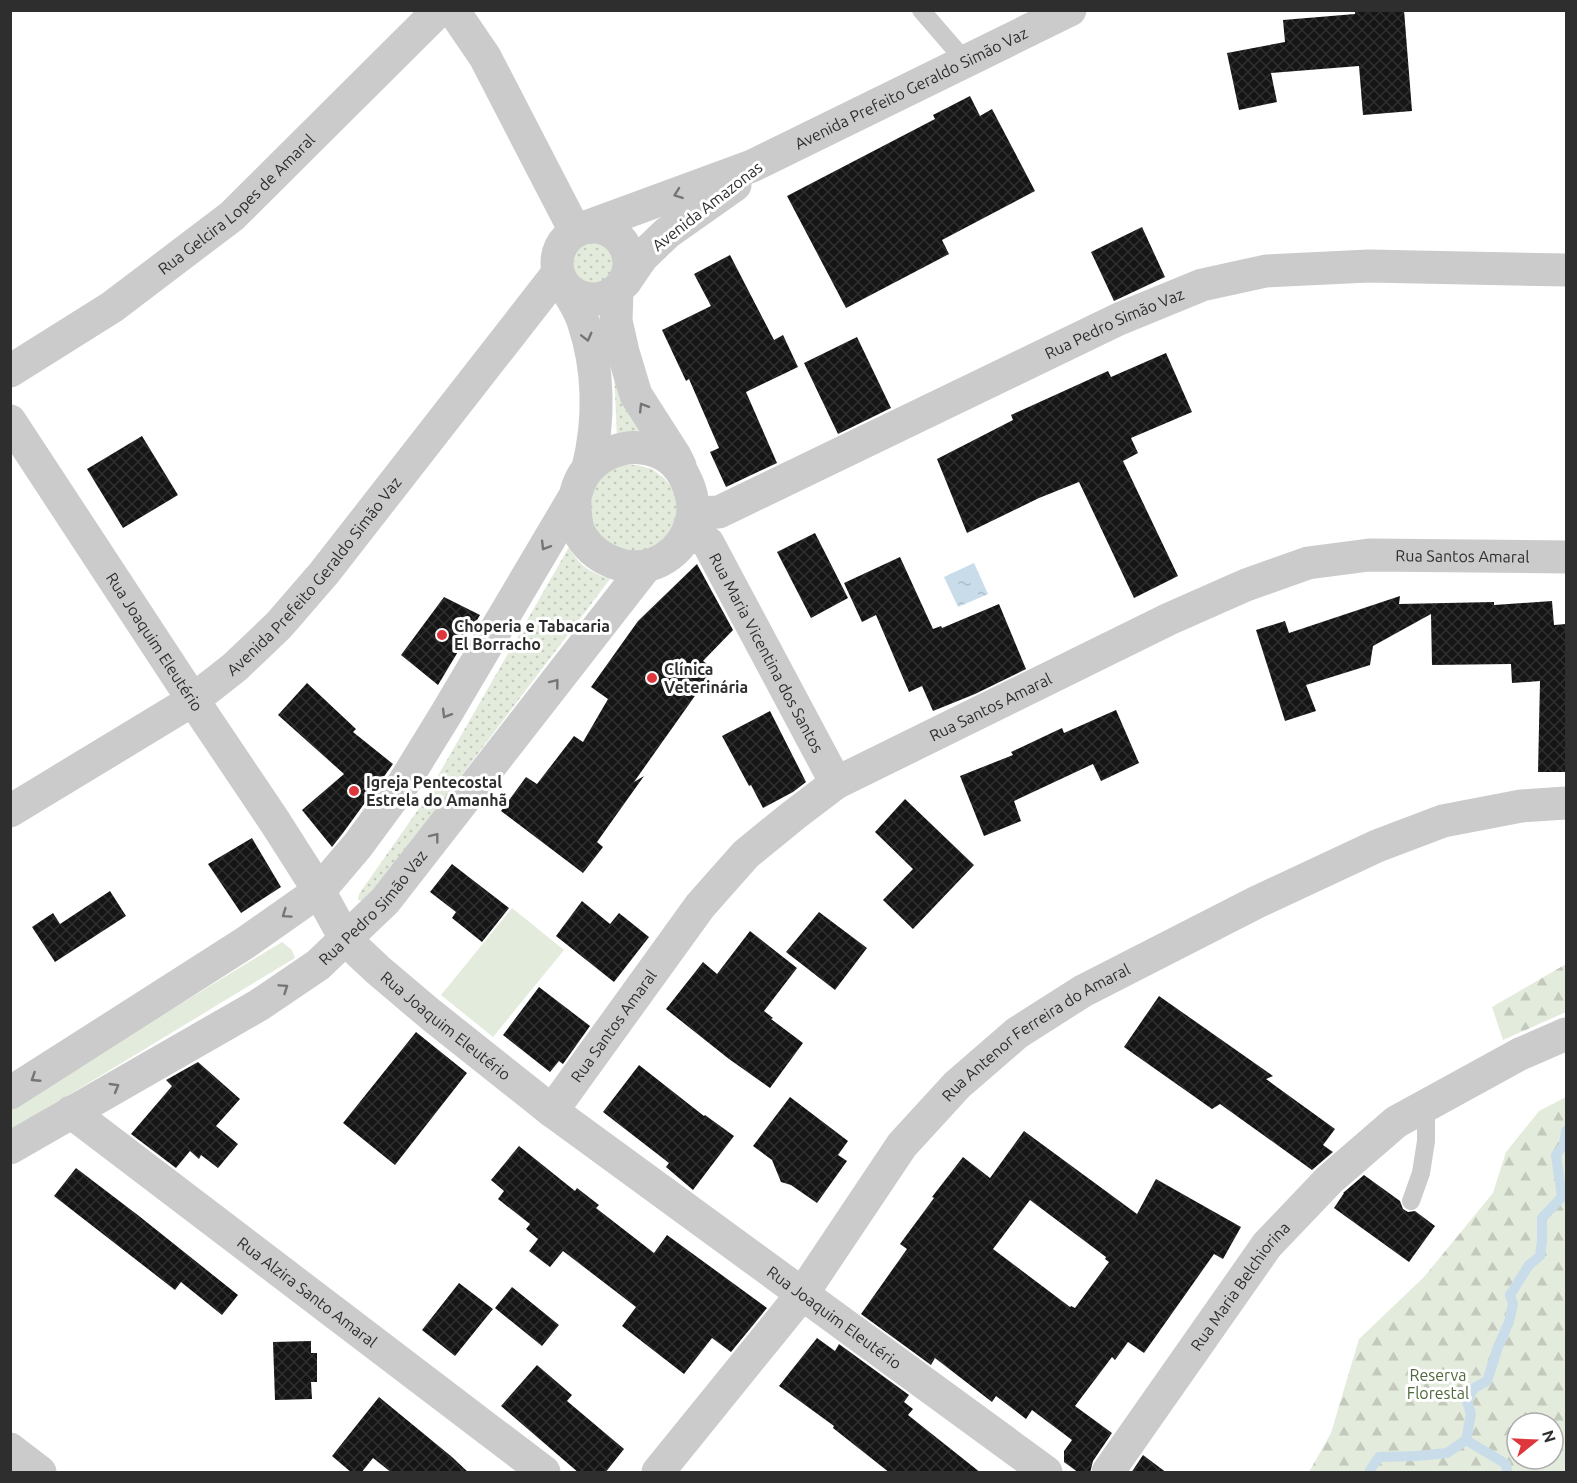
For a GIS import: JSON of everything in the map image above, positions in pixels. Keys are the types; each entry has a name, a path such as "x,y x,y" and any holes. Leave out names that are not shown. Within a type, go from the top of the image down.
{"street":[{"name":"Rua Gelcira Lopes de Amaral","path":"10,370 112,307 232,216 439,10"},
{"path":"453,10 485,57 580,229"},
{"name":"Avenida Prefeito Geraldo Simão Vaz","path":"760,162 1070,10"},
{"name":"Avenida Amazonas","path":"580,229 760,162"},
{"name":"Avenida Amazonas","path":"621,286 642,257 667,233 720,196 760,162"},
{"path":"598,226 609,230 619,237 626,247 629,258 621,286 616,321 623,352 636,395 675,456 692,494 691,522 678,547 664,559 646,566 627,567 608,561 592,550 580,534 575,516 581,482 593,446 597,404 591,354 582,319 561,278 557,260 559,249 566,239 580,229 598,226"},
{"name":"Rua Pedro Simão Vaz","path":"691,522 719,512 1119,320 1202,285 1266,271 1369,266 1566,270"},
{"path":"561,278 572,292 583,298 594,300 606,297 621,286"},
{"name":"Avenida Prefeito Geraldo Simão Vaz","path":"10,811 193,700 235,668 279,624 324,573 561,278"},
{"name":"Rua Joaquim Eleutério","path":"10,421 275,822 319,891 346,940 430,1014 552,1111 1046,1473"},
{"path":"10,1093 244,943 319,891 403,784 581,482 602,456 619,448 637,447 656,451 672,460 684,475"},
{"name":"Rua Maria Vicentina dos Santos","path":"691,522 708,543 836,783"},
{"name":"Rua Santos Amaral","path":"552,1111 700,906 746,854 836,783 1169,619 1246,585 1308,563 1369,555 1566,557"},
{"name":"Rua Pedro Simão Vaz","path":"10,1148 259,1005 318,965 346,940 385,901 646,566"},
{"name":"Rua Antenor Ferreira do Amaral","path":"658,1473 803,1293 902,1145 957,1084 1017,1033 1083,991 1257,902 1377,846 1443,821 1521,806 1566,803"},
{"name":"Rua Maria Belchiorina","path":"1108,1473 1267,1245 1329,1180 1396,1122 1520,1054 1566,1034"},
{"name":"Rua Alzira Santo Amaral","path":"71,1112 544,1473"},
{"path":"10,1449 40,1473"}],"lane":[{"path":"921,10 966,62"},
{"path":"1411,1201 1421,1173 1426,1141 1425,1106"}],"green space":[{"path":"596,236 608,242 615,250 618,270 614,278 606,285 596,289 583,289 564,262 566,253 571,245"},
{"path":"614,371 644,434 617,438"},
{"path":"621,465 637,465 652,469 674,490 678,505 671,535 649,553 620,554 589,525 590,495 596,482"},
{"path":"569,547 586,568 610,579 371,895 362,901 358,900 359,894 420,807"},
{"path":"512,908 564,950 493,1037 441,995"},
{"path":"282,942 292,950 295,958 11,1130 11,1107"},
{"path":"1566,964 1566,1012 1503,1040 1492,1007"},
{"name":"Reserva Florestal","path":"1566,1097 1566,1472 1309,1472 1331,1433 1359,1339 1424,1277 1493,1193 1506,1152 1539,1111"}],"water":[{"path":"974,563 988,594 958,607 944,577"}],"building":[{"path":"1355,10 1404,10 1412,111 1363,115 1359,66 1271,73 1277,102 1239,110 1227,53 1285,42 1283,20 1355,14"},
{"path":"970,96 980,116 992,109 1035,191 942,240 949,254 846,308 787,196 935,119 933,115"},
{"path":"1142,227 1165,277 1114,301 1091,252"},
{"path":"730,255 774,340 783,335 798,367 746,392 777,463 726,487 710,452 719,448 689,379 686,381 662,330 711,306 694,274"},
{"path":"857,337 891,408 838,434 804,363"},
{"path":"1166,353 1192,412 1131,438 1138,453 1123,461 1178,576 1134,598 1079,482 1039,498 967,533 937,459 1013,420 1011,415 1108,371 1111,377"},
{"path":"142,436 178,495 123,528 87,469"},
{"path":"815,533 848,598 811,618 777,552"},
{"path":"900,557 933,629 941,626 942,628 999,604 1026,669 933,711 922,686 909,692 876,615 862,622 844,583"},
{"path":"697,564 733,630 703,661 714,669 634,782 644,776 597,842 603,847 583,873 501,811 526,777 537,784 574,736 583,742 608,699 591,687 638,621"},
{"path":"1400,596 1399,604 1494,602 1494,605 1552,601 1554,625 1566,624 1566,772 1538,772 1540,681 1512,683 1511,664 1432,665 1431,614 1373,646 1370,665 1306,685 1316,711 1285,721 1256,630 1285,621 1289,633"},
{"name":"Choperia e Tabacaria El Borracho","path":"444,597 480,615 438,685 401,655"},
{"path":"307,683 356,729 353,732 393,764 332,847 302,810 344,774 278,715"},
{"path":"1116,710 1139,763 1101,781 1093,764 1014,801 1021,821 984,836 960,776 1013,755 1011,752 1062,728 1064,733"},
{"path":"770,711 806,782 793,792 763,808 722,736"},
{"path":"905,799 974,865 913,929 883,900 913,869 875,832"},
{"path":"252,838 281,887 241,913 208,864"},
{"path":"452,864 509,908 482,942 452,918 456,912 430,892"},
{"path":"110,891 126,916 55,962 32,927 53,913 60,924"},
{"path":"582,901 610,924 619,913 649,937 614,982 556,936"},
{"path":"819,912 867,948 835,990 786,952"},
{"path":"750,931 797,968 764,1011 803,1043 770,1088 666,1009 703,962 717,974"},
{"path":"539,987 590,1026 563,1064 559,1061 550,1072 503,1035"},
{"path":"1159,996 1273,1076 1266,1079 1335,1129 1323,1145 1333,1152 1312,1170 1220,1104 1212,1109 1124,1047"},
{"path":"416,1032 467,1073 395,1165 343,1123"},
{"path":"198,1062 240,1099 216,1126 238,1144 218,1168 201,1155 199,1159 190,1151 176,1168 131,1134 172,1086 166,1080"},
{"path":"639,1065 704,1116 734,1136 693,1190 666,1167 669,1163 603,1112"},
{"path":"790,1097 848,1141 838,1155 847,1161 817,1203 791,1185 781,1182 772,1160 753,1146"},
{"path":"1024,1131 1137,1214 1156,1179 1241,1227 1223,1259 1214,1254 1144,1353 1128,1342 1115,1360 1112,1357 1075,1406 1112,1433 1093,1461 1090,1473 1079,1473 1064,1462 1064,1451 1072,1440 1032,1410 1026,1419 996,1396 992,1402 935,1358 931,1365 861,1314 907,1249 900,1244 963,1157 990,1178","holes":["1030,1200 1106,1257 1105,1259 1109,1262 1075,1308 1070,1307 993,1249"]},
{"path":"519,1146 575,1191 577,1188 599,1205 596,1208 654,1253 667,1235 767,1308 731,1352 712,1338 684,1374 622,1326 636,1307 563,1251 550,1267 529,1251 538,1239 526,1229 530,1224 498,1199 504,1191 491,1180"},
{"path":"76,1168 238,1295 222,1315 181,1282 175,1290 54,1196"},
{"path":"1364,1175 1400,1201 1403,1209 1408,1212 1415,1211 1435,1226 1409,1262 1334,1208 1343,1193"},
{"path":"459,1283 493,1309 455,1356 422,1330"},
{"path":"512,1287 559,1325 542,1346 495,1308"},
{"path":"817,1338 835,1351 839,1344 909,1395 904,1402 913,1409 908,1415 981,1473 890,1473 833,1428 834,1426 779,1386"},
{"path":"311,1341 311,1353 317,1353 317,1382 311,1382 312,1399 275,1400 273,1342"},
{"path":"537,1365 572,1395 567,1401 624,1449 605,1473 579,1473 501,1406"},
{"path":"379,1397 469,1473 392,1473 373,1458 361,1473 352,1473 332,1456"},
{"path":"1143,1455 1167,1473 1131,1473"}],"waterway":[{"path":"1507,1472 1506,1464 1466,1440 1471,1414 1467,1401 1474,1388 1487,1381 1509,1322 1513,1304 1510,1295 1529,1265 1540,1256 1542,1218 1562,1197 1556,1155 1564,1145 1566,1131"},
{"path":"1370,1472 1379,1457 1447,1453 1466,1440"}],"place":[{"name":"Choperia e Tabacaria El Borracho","path":"442,635"},
{"name":"Clínica Veterinária","path":"652,678"},
{"name":"Igreja Pentecostal Estrela do Amanhã","path":"354,791"}]}
